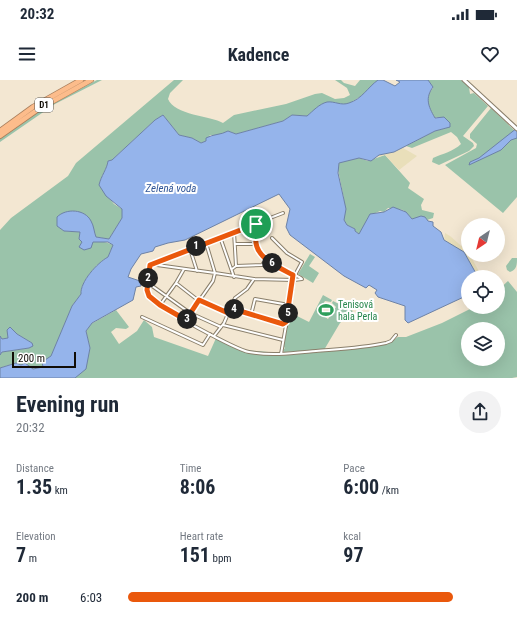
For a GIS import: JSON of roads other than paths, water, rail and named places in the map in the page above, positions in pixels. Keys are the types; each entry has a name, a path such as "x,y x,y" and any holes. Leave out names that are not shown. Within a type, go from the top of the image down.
{"highway":[{"name":"D1","path":"0,131 33,107 81,80"},
{"name":"D1","path":"0,136 37,110 91,80"}],"main road":[{"path":"464,80 517,129"}],"street":[{"path":"283,213 156,261 151,264 148,269 147,294 152,300 160,305 210,334 243,350 281,354 343,350 390,341 396,335"},
{"path":"151,264 254,279 302,279 266,259 256,244 256,224"},
{"path":"234,232 236,266"},
{"path":"220,237 234,277"},
{"path":"272,238 287,253 302,262 294,275 281,354"},
{"path":"186,320 213,281 215,273 206,242"},
{"path":"235,244 256,244"},
{"path":"190,249 197,271"},
{"path":"232,269 236,266 262,265 266,259"},
{"path":"156,261 158,265"},
{"path":"160,305 184,269"},
{"path":"214,336 222,326 236,297 247,289 254,279"},
{"path":"148,283 190,313 222,326 283,340"},
{"path":"176,283 199,300 228,313"},
{"path":"251,315 255,299 289,305"},
{"path":"230,308 283,324 286,327"},
{"path":"142,317 203,345 210,334"}],"water":[{"name":"Zelená voda","path":"378,80 383,80 395,86 400,82 396,80 428,80 433,87 428,98 431,110 435,118 444,117 450,123 450,127 435,131 394,152 379,155 371,161 359,158 339,163 338,173 346,209 344,220 347,225 355,229 355,231 359,234 370,214 384,212 393,207 406,212 412,219 421,216 425,217 428,221 433,222 433,226 441,232 444,240 461,250 461,262 470,262 474,270 461,270 461,298 408,323 405,320 405,306 378,297 375,293 377,290 369,285 366,288 344,276 290,235 286,227 290,209 279,194 185,240 155,247 153,251 141,254 131,269 128,277 140,281 141,286 136,287 133,300 92,323 86,331 90,348 86,369 75,378 0,378 0,368 16,363 21,365 25,363 33,369 43,367 42,362 51,356 72,306 81,294 83,284 94,268 108,257 113,245 108,242 93,242 91,248 84,250 79,247 82,242 79,239 80,232 64,231 57,226 57,217 65,212 80,212 91,221 96,237 109,239 122,218 122,209 106,196 99,185 101,179 108,161 112,160 155,120 163,115 179,135 192,138 201,143 206,141 206,138 228,131 236,134 283,121 292,115 307,116 319,106 327,102 343,104 349,103 358,99"},
{"path":"517,128 517,138 511,140 501,150 469,165 470,162 479,158"},
{"path":"10,327 17,334 32,343 33,346 29,348 2,352 0,355 0,336 2,339 8,338 7,330"}],"place":[{"name":"Tenisová hala Perla","path":"326,310"}]}
